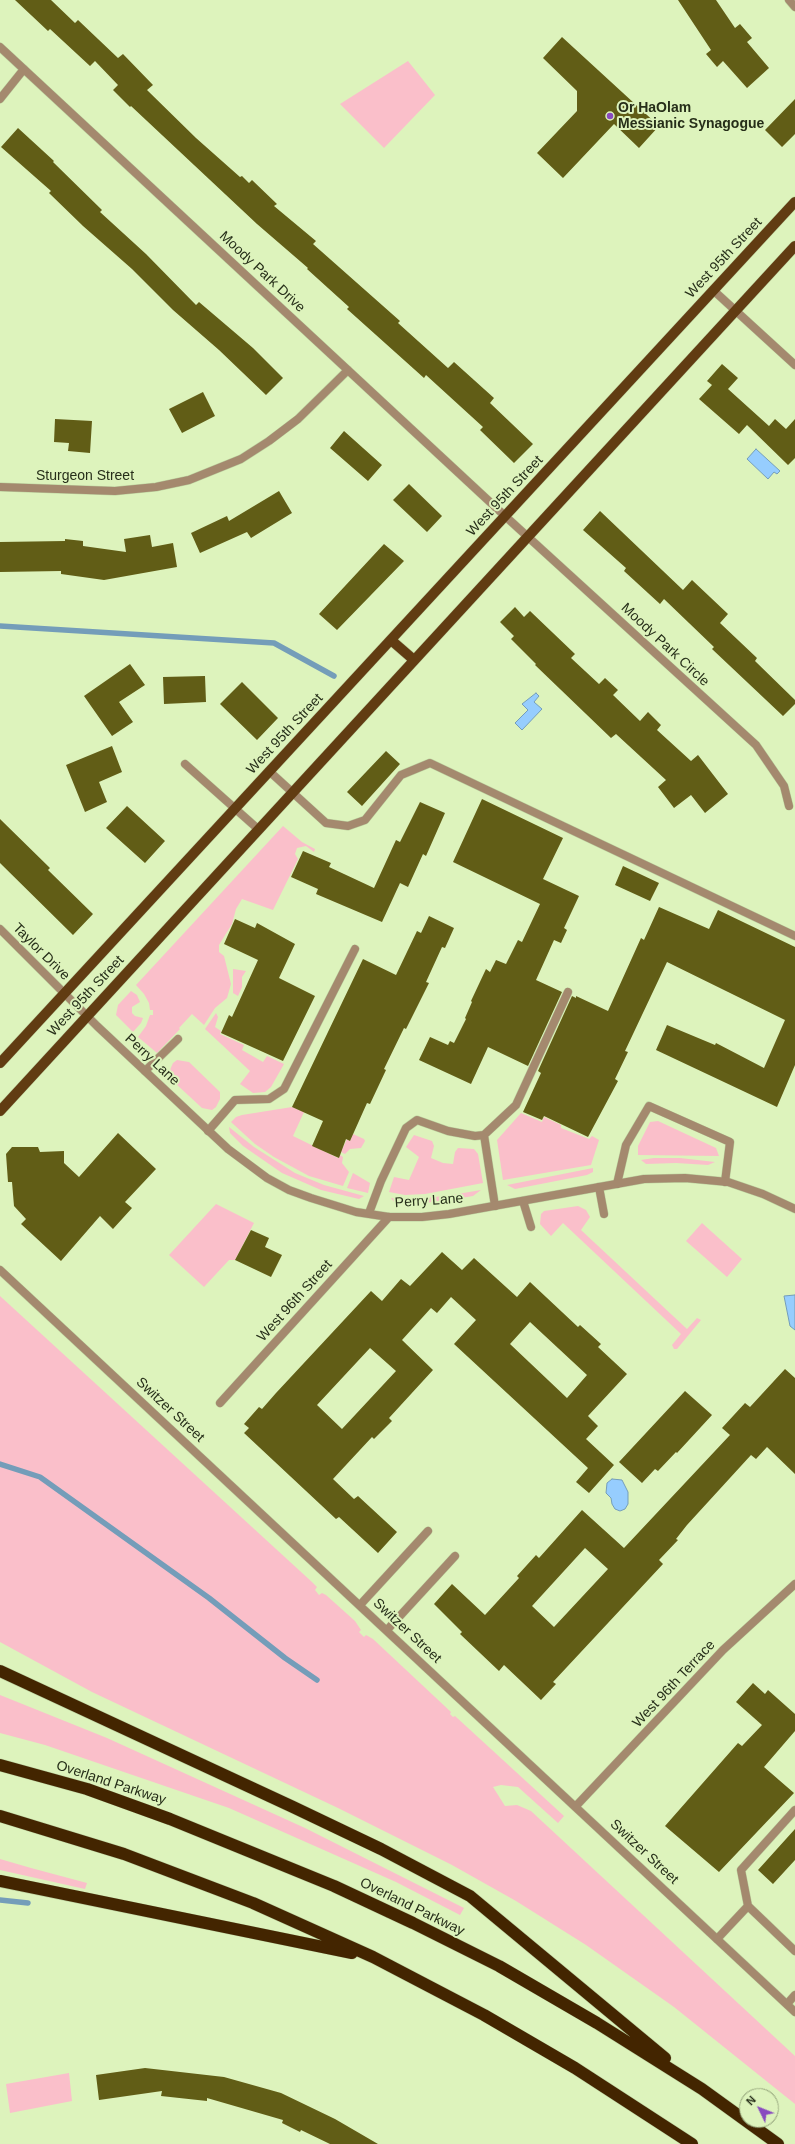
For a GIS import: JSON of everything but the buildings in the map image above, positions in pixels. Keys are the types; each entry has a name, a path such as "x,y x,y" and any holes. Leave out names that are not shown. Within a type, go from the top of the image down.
{"highway":[{"path":"0,1671 300,1810 381,1849 470,1896 702,2089"},
{"name":"Overland Parkway","path":"0,1765 87,1789 245,1848 349,1893 499,1966 597,2023 702,2089 778,2144"},
{"path":"0,1816 124,1854 253,1903 373,1957 484,2015 575,2068 692,2144"},
{"path":"0,1881 373,1957"}],"main road":[{"name":"West 95th Street","path":"0,1063 795,202"},
{"name":"West 95th Street","path":"0,1111 795,246"},
{"path":"391,640 414,660"}],"street":[{"path":"789,0 795,7"},
{"name":"Moody Park Drive","path":"0,47 505,516"},
{"path":"0,100 24,69"},
{"path":"713,290 795,365"},
{"name":"Sturgeon Street","path":"0,487 115,492 156,487 189,480 241,459 270,441 298,419 348,370"},
{"name":"Moody Park Circle","path":"505,516 756,745 784,786 789,806"},
{"path":"269,772 326,822 348,826 365,820 401,775 430,763 795,936"},
{"path":"186,764 258,829"},
{"name":"Taylor Drive","path":"0,929 64,994"},
{"path":"208,1131 235,1100 269,1099 284,1089 354,949"},
{"path":"369,1214 381,1181 406,1128 417,1120 448,1131 475,1136 484,1135 516,1105 568,992"},
{"name":"Perry Lane","path":"64,994 208,1131 248,1164 288,1190 311,1198 369,1214 389,1217 436,1216 644,1179 685,1178 725,1182 763,1194 795,1208"},
{"path":"145,1071 178,1039"},
{"path":"617,1184 626,1145 649,1106 730,1142 725,1182"},
{"path":"484,1135 495,1206"},
{"path":"599,1187 604,1214"},
{"path":"523,1201 531,1227"},
{"name":"West 96th Street","path":"220,1403 389,1217"},
{"name":"Switzer Street","path":"0,1270 360,1604 795,2012"},
{"path":"360,1604 428,1531"},
{"path":"387,1630 455,1556"},
{"name":"West 96th Terrace","path":"576,1806 723,1650 794,1585"},
{"path":"795,1810 741,1870 748,1906 795,1951"},
{"path":"717,1939 748,1906"},
{"path":"787,2004 795,1995"}],"shaded area":[{"path":"408,61 435,95 384,148 340,104"},
{"path":"283,826 302,842 315,849 314,852 306,846 297,848 295,854 298,859 273,910 242,899 236,909 232,924 219,945 219,952 224,956 231,984 227,998 215,1008 204,1025 192,1014 157,1053 138,1037 146,1026 150,1015 153,1015 153,1010 150,1010 149,1003 144,994 136,985"},
{"path":"233,969 246,971 242,977 242,987 238,996 233,993"},
{"path":"131,991 137,995 140,1002 132,1007 132,1013 135,1016 143,1018 141,1023 133,1032 116,1015 118,1005"},
{"path":"216,1013 218,1017 215,1027 221,1031 220,1034 244,1045 242,1050 263,1062 267,1056 284,1064 271,1087 265,1092 253,1093 240,1084 250,1071 205,1029"},
{"path":"177,1060 189,1062 220,1092 220,1099 216,1107 212,1110 202,1108 175,1083 169,1072 173,1063"},
{"path":"292,1107 304,1112 293,1136 338,1158 340,1155 343,1157 342,1163 349,1172 343,1186 309,1176 274,1157 255,1144 231,1122 236,1117 242,1115"},
{"path":"521,1113 542,1122 544,1117 561,1125 561,1128 589,1139 592,1136 599,1140 591,1165 503,1180 497,1140"},
{"path":"658,1121 716,1148 719,1156 638,1155 638,1146 650,1122"},
{"path":"229,1127 254,1147 295,1173 324,1185 364,1196 359,1199 321,1190 282,1173 243,1146 230,1133"},
{"path":"353,1134 364,1139 365,1141 361,1148 350,1149 345,1154 341,1152 347,1139 350,1141"},
{"path":"414,1135 432,1141 434,1146 431,1158 443,1163 453,1164 455,1152 458,1148 474,1149 478,1154 483,1183 425,1194 405,1195 389,1192 394,1177 409,1180 419,1157 406,1147"},
{"path":"654,1158 680,1158 715,1162 708,1165 676,1163 646,1164 641,1160"},
{"path":"593,1168 593,1172 587,1175 515,1189 507,1185"},
{"path":"353,1173 370,1183 368,1193 347,1188"},
{"path":"481,1190 473,1196 412,1204 394,1202 391,1198 407,1199 446,1196"},
{"path":"216,1204 254,1223 235,1260 229,1260 204,1287 169,1255"},
{"path":"578,1206 586,1210 590,1217 581,1230 687,1329 697,1318 701,1320 677,1349 674,1349 672,1345 681,1334 563,1223 551,1236 540,1224 541,1214 544,1211"},
{"path":"702,1223 742,1259 727,1277 686,1241"},
{"path":"0,1296 312,1582 317,1587 315,1590 319,1595 322,1593 326,1595 355,1621 361,1630 359,1632 364,1637 366,1635 373,1639 451,1712 450,1714 453,1717 455,1716 564,1816 558,1823 518,1787 501,1785 493,1787 505,1806 517,1805 531,1811 795,2056 795,2104 779,2091 779,2088 775,2088 674,2007 586,1945 516,1901 452,1865 338,1808 92,1692 0,1642"},
{"path":"0,1695 107,1738 305,1828 464,1908 460,1915 396,1882 229,1808 45,1745 0,1733"},
{"path":"0,1859 87,1883 85,1889 0,1870"},
{"path":"69,2073 72,2101 10,2113 6,2084"}],"water":[{"path":"756,449 780,471 777,474 774,472 768,479 747,459"},
{"path":"536,693 539,696 534,702 542,709 522,730 515,723 528,710 522,704"},
{"path":"795,1295 795,1330 790,1326 784,1296"},
{"path":"612,1479 622,1480 628,1492 628,1504 625,1509 620,1511 615,1509 611,1498 606,1493 607,1483"}],"waterway":[{"path":"0,626 274,643 334,676"},
{"path":"0,1464 40,1477 209,1598 285,1658 317,1680"},
{"path":"0,1900 28,1903"}],"place":[{"name":"Or HaOlam Messianic Synagogue","path":"610,116"}]}
